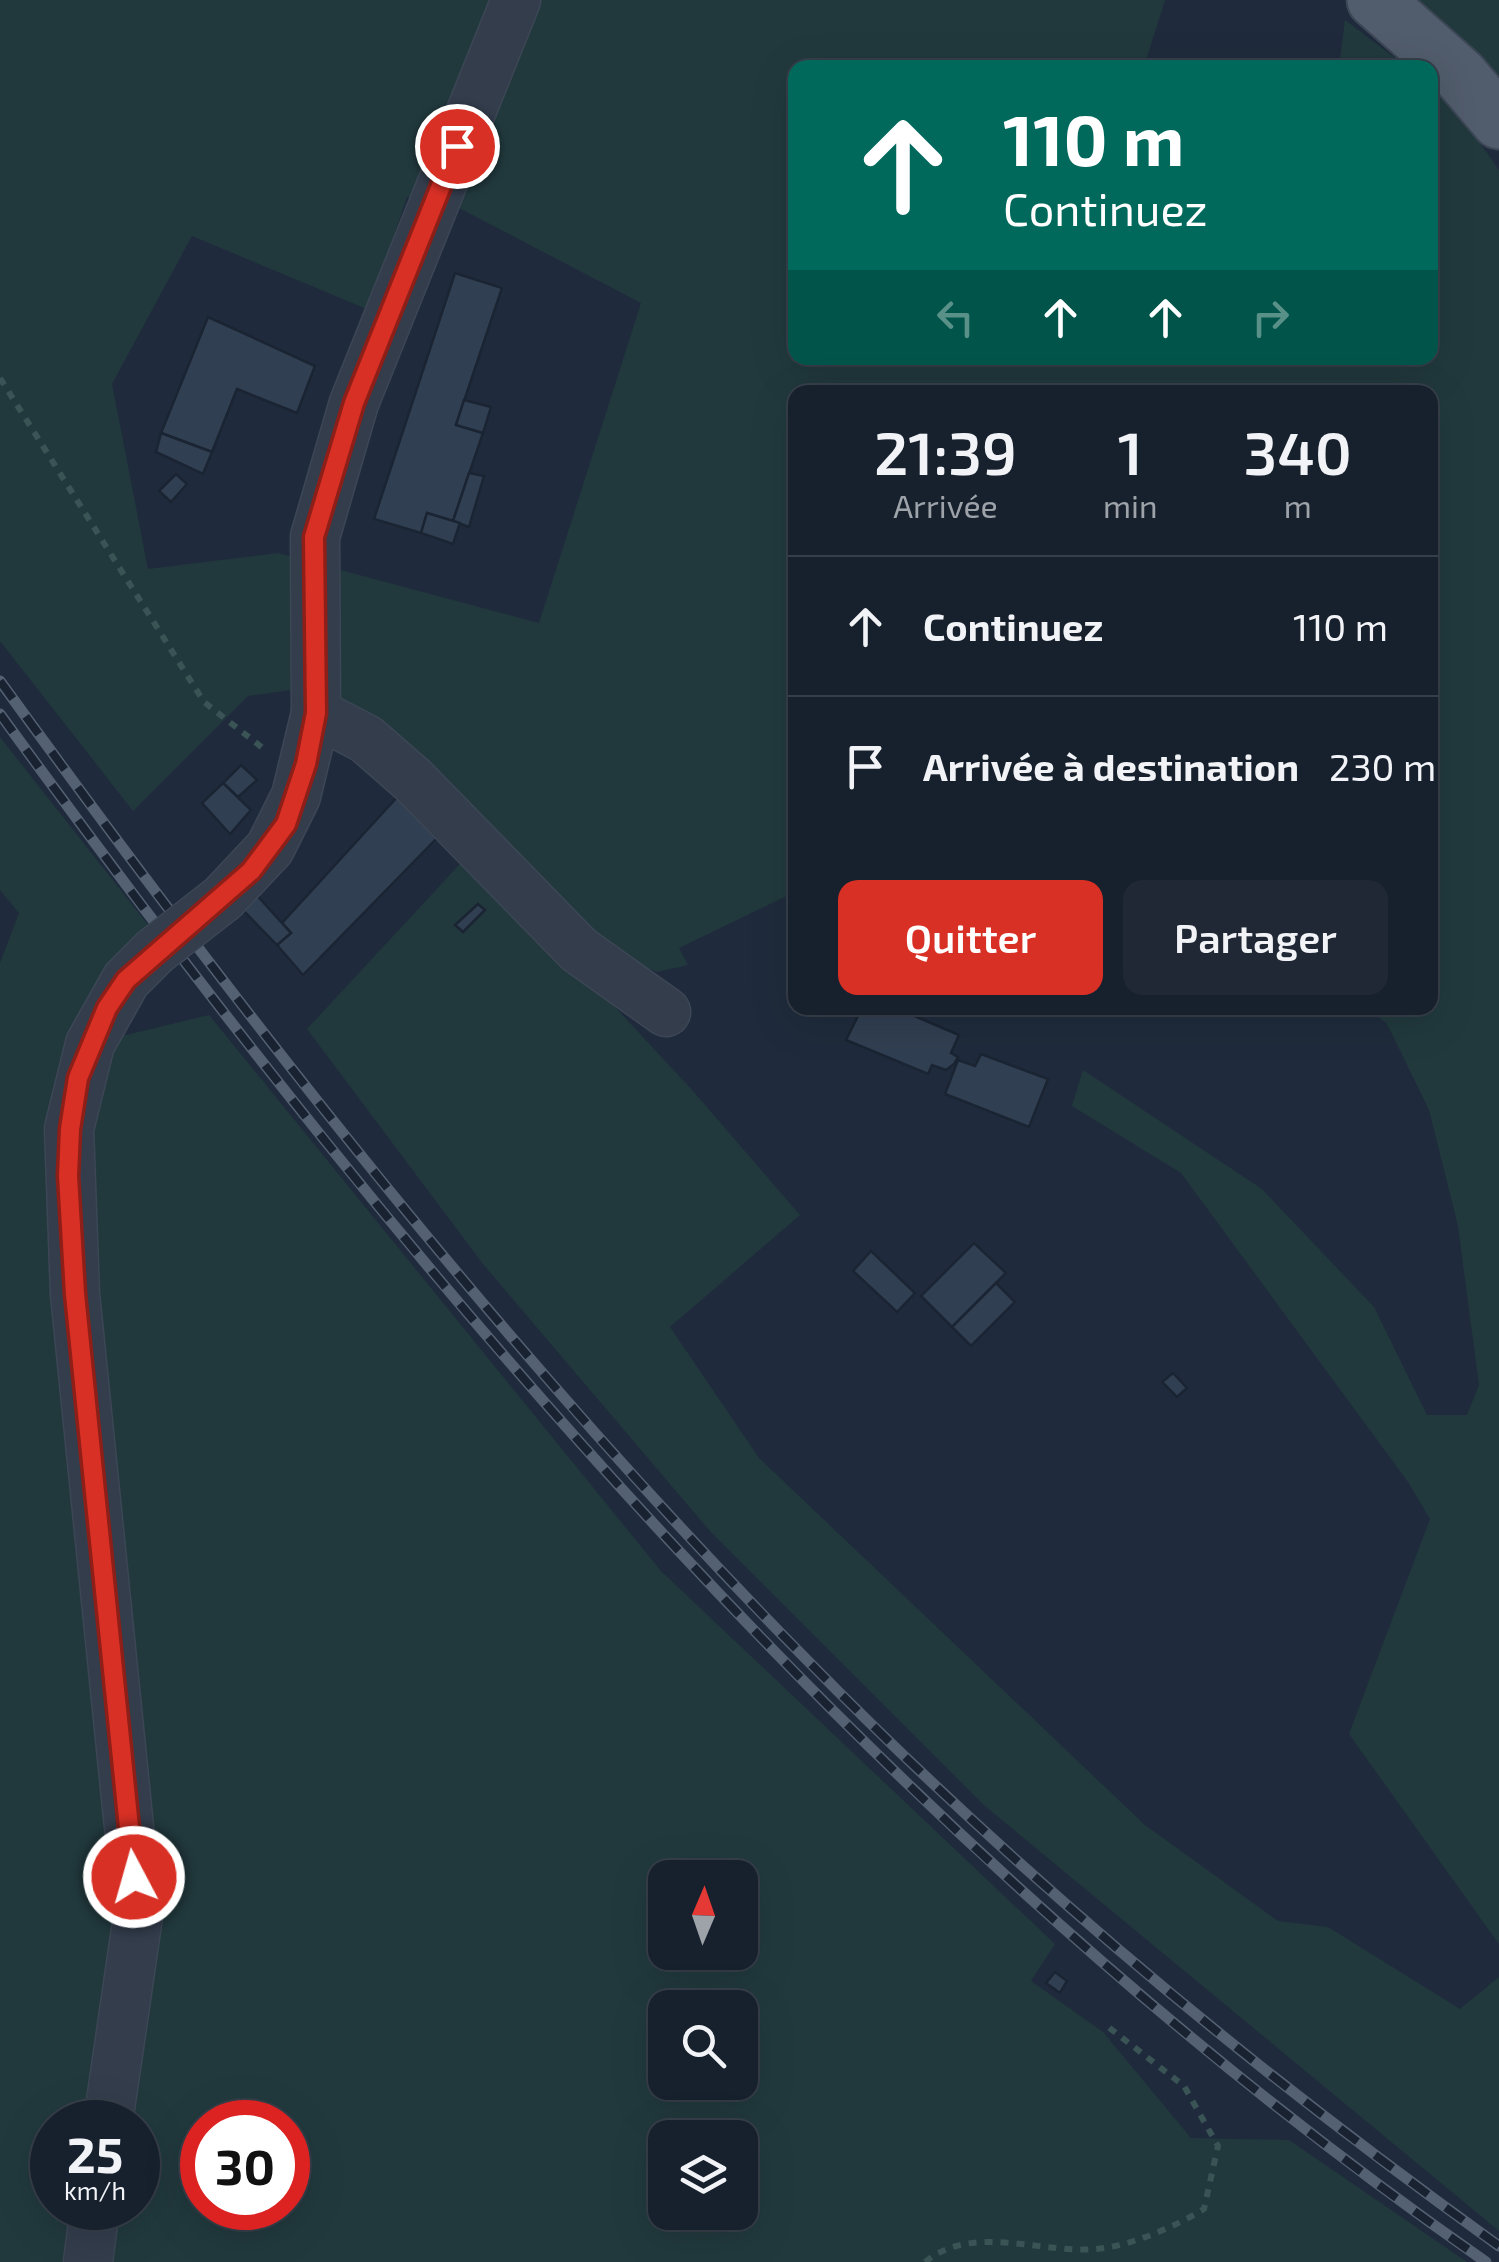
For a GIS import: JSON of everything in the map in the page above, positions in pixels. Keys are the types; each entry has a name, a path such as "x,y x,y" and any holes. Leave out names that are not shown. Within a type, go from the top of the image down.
{"main road":[{"path":"1375,0 1460,75 1499,121"}],"street":[{"path":"111,2100 138,1916 75,1294 68,1176 78,1078 107,1008 155,951 251,871 286,824 306,764 316,713 314,537 354,403 516,0"},
{"path":"316,713 366,739 413,780 579,950 666,1012"},
{"path":"88,2262 93,2230"}],"path":[{"path":"0,378 204,702 270,754 306,764"},
{"path":"924,2262 944,2247 1002,2242 1103,2248 1182,2222 1204,2209 1218,2146 1184,2086 1107,2026"}],"green space":[{"path":"0,0 1165,0 1146,60 788,60 788,365 1438,365 1438,91 1448,98 1499,170 1499,1944 1349,1734 1430,1519 1408,1482 1181,1173 1072,1106 1083,1070 1262,1189 1374,1307 1427,1415 1467,1415 1479,1385 1458,1226 1429,1110 1387,1024 1376,1015 1438,1015 1438,385 788,385 788,895 679,948 688,965 657,972 611,953 341,707 335,684 333,568 539,623 641,303 459,208 407,197 369,310 192,236 112,384 148,569 278,553 297,558 298,689 248,696 133,811 0,641"},
{"path":"1402,0 1499,0 1499,98"},
{"path":"1345,20 1398,60 1340,60"},
{"path":"0,737 156,935 90,1000 64,1050 209,1015 661,1571 1055,1944 1031,1981 1103,2032 1191,2138 1289,2140 1467,2262 0,2262 0,963 19,913 0,890"},
{"path":"471,852 693,1091 800,1215 670,1327 759,1458 1145,1825 1278,1921 1328,1927 1460,2009 1499,1977 1499,2231 985,1806 709,1530 483,1264 307,1029"}],"building":[{"path":"455,273 502,288 456,425 483,433 453,521 427,513 421,533 374,519"},
{"path":"208,317 315,366 297,413 237,389 212,452 161,433"},
{"path":"464,400 491,407 483,433 456,425"},
{"path":"161,433 212,452 203,474 156,452"},
{"path":"469,473 484,476 469,527 453,521"},
{"path":"176,474 187,484 171,502 159,491"},
{"path":"427,513 460,523 453,544 421,533"},
{"path":"241,765 257,780 238,797 223,783"},
{"path":"223,783 251,810 230,834 202,803"},
{"path":"400,794 438,837 303,975 277,945 291,933 282,923"},
{"path":"253,891 291,933 277,945 236,903"},
{"path":"478,904 485,910 463,932 455,925"},
{"path":"858,1015 912,1015 959,1035 951,1053 958,1057 946,1070 932,1065 928,1074 846,1040"},
{"path":"981,1054 1048,1079 1029,1127 945,1094 958,1060 975,1066"},
{"path":"974,1243 1006,1273 952,1327 921,1296"},
{"path":"871,1251 915,1293 897,1312 853,1271"},
{"path":"996,1283 1015,1302 971,1346 952,1327"},
{"path":"1173,1373 1187,1388 1177,1397 1162,1382"},
{"path":"1055,1972 1067,1981 1060,1993 1046,1983"}],"railway":[{"path":"0,681 188,935 386,1186 592,1430 698,1547 888,1740 1054,1894 1317,2111 1499,2246"},
{"path":"0,714 160,930 327,1143 499,1350 679,1551 867,1744 1063,1928 1269,2101 1486,2262"}],"route":[{"path":"134,1877 75,1294 68,1176 78,1078 107,1008 126,980 251,871 286,824 306,764 316,713 314,537 354,403 457,146"}]}
